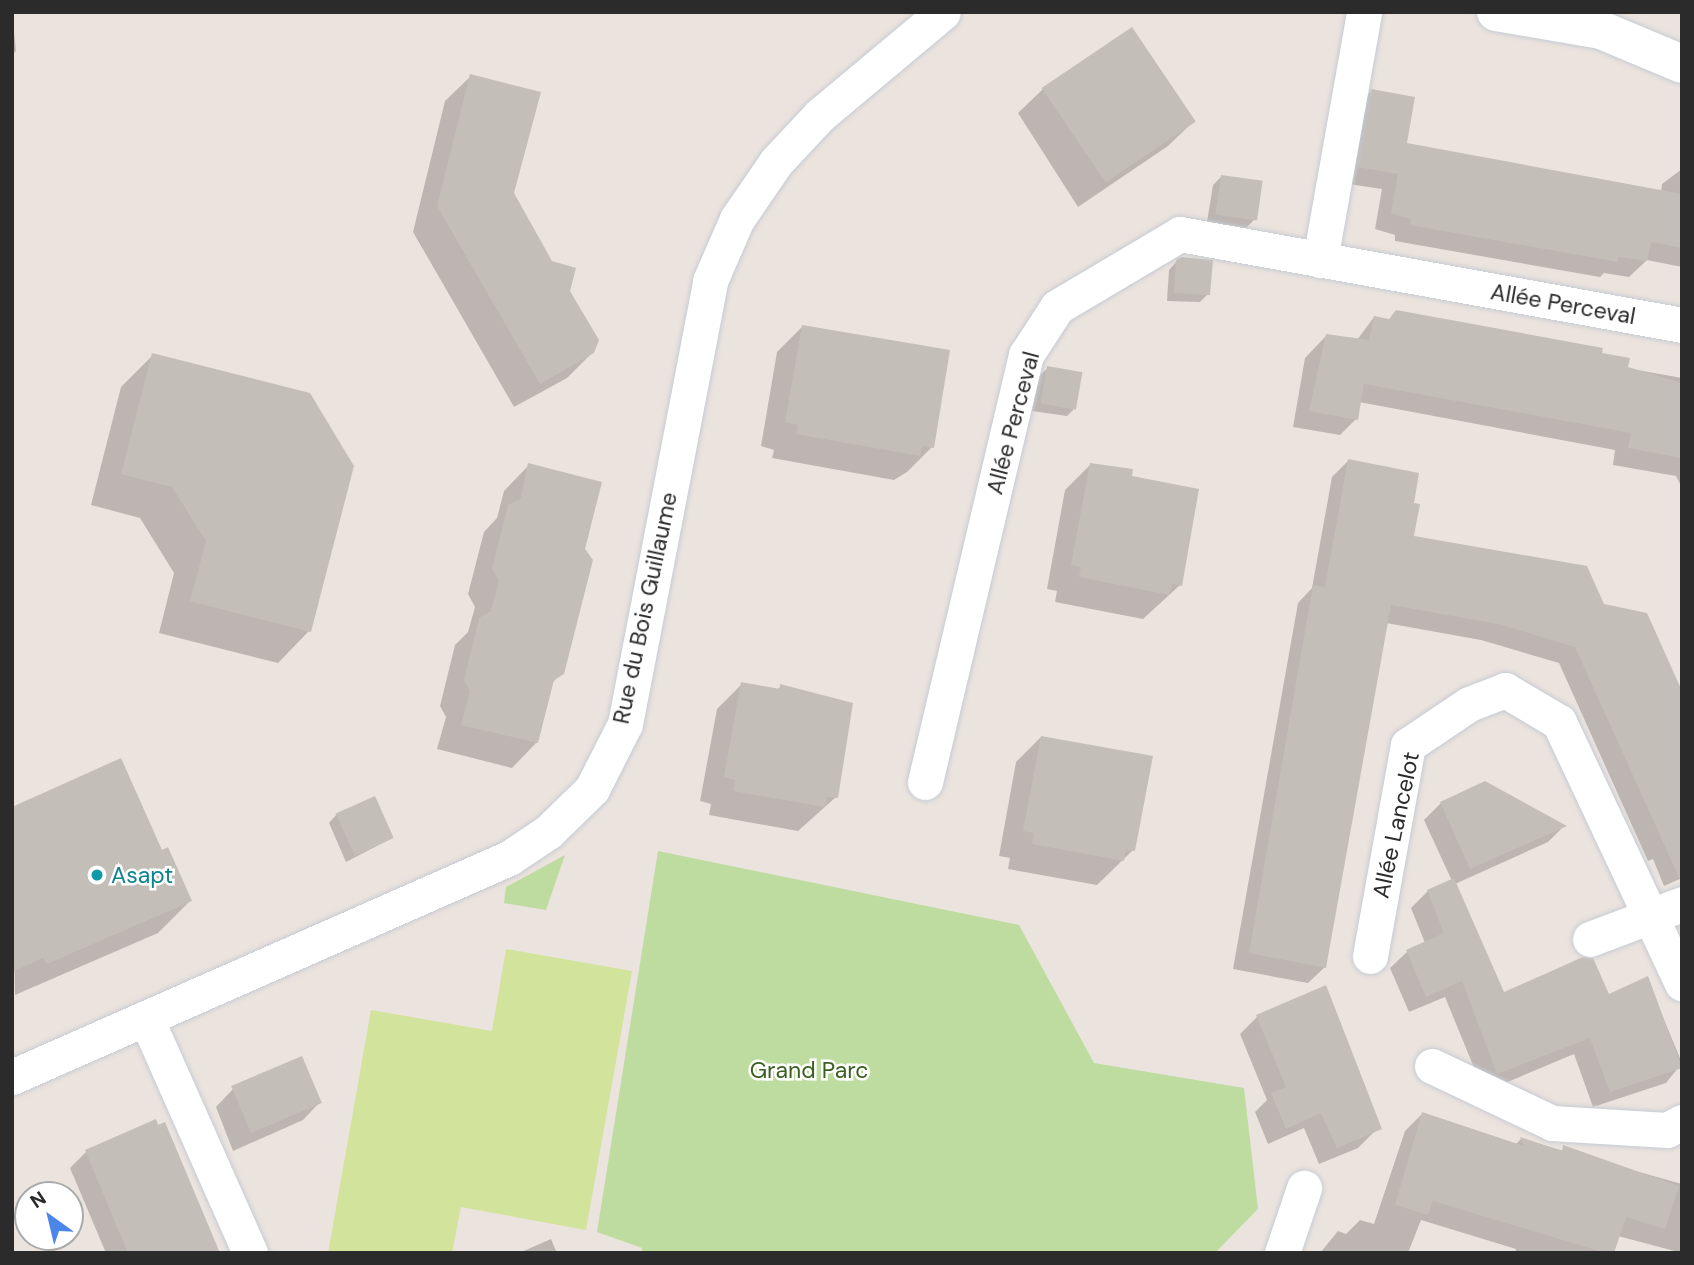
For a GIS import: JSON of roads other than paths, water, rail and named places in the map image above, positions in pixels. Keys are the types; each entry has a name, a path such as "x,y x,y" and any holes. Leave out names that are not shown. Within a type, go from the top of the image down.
{"main road":[{"path":"1496,12 1601,30 1682,64"}],"street":[{"name":"Rue du Bois Guillaume","path":"12,1077 509,858 548,832 592,789 625,724 710,281 737,219 776,162 820,116 943,12"},
{"path":"1320,260 1364,12"},
{"name":"Allée Perceval","path":"925,782 1027,355 1058,307 1180,234 1682,325"},
{"name":"Allée Lancelot","path":"1370,956 1408,745 1469,704 1505,690 1559,722 1667,911 1682,983"},
{"path":"1590,939 1667,911"},
{"path":"146,1018 250,1253"},
{"path":"1432,1066 1552,1123 1667,1130 1682,1122"},
{"path":"1282,1253 1304,1188"}],"place":[{"name":"Asapt","path":"97,875"}],"park label":[{"name":"Grand Parc","path":"809,1070"}]}
